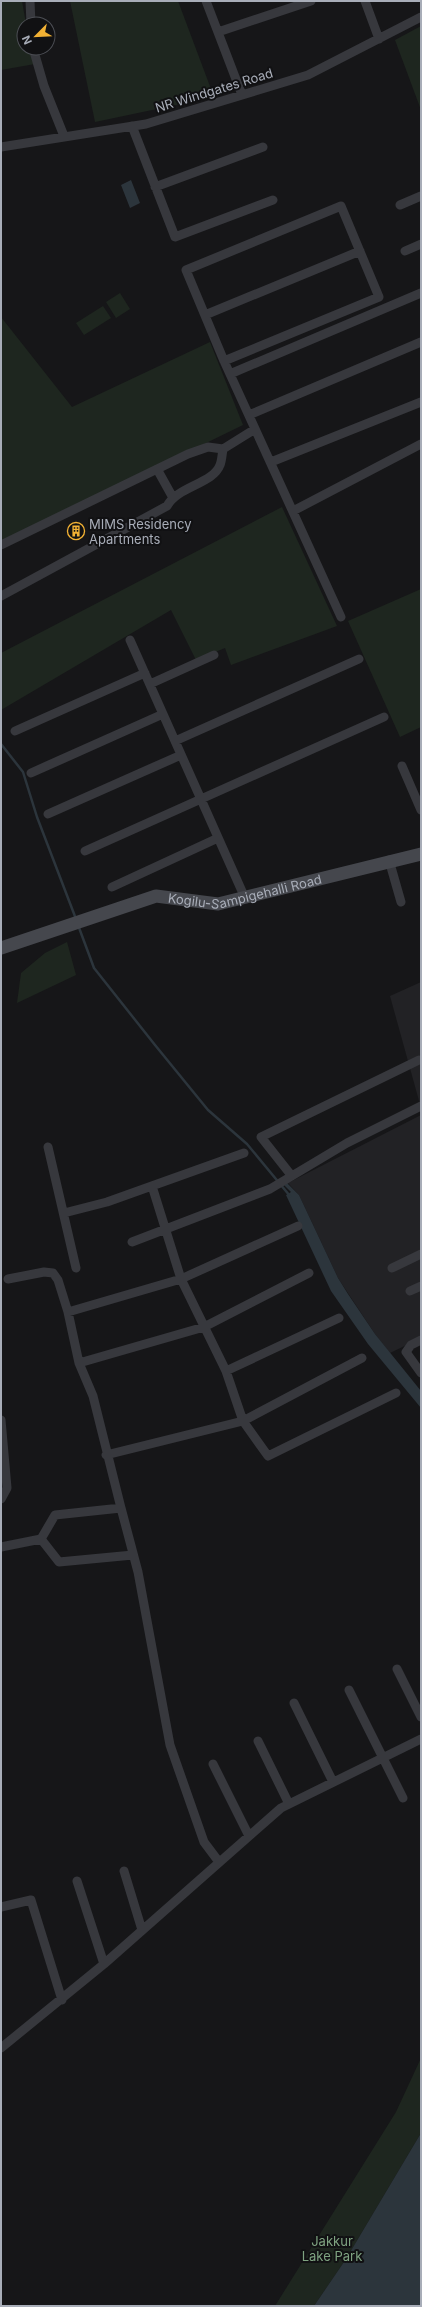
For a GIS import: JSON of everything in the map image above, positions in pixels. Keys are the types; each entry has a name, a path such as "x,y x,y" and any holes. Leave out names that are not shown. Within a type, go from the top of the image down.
{"street":[{"path":"30,1 31,16"},
{"path":"206,1 242,95"},
{"path":"218,32 311,1"},
{"path":"365,1 379,39"},
{"name":"NR Windgates Road","path":"1,147 146,124 308,75 421,17"},
{"path":"35,56 44,86 64,136"},
{"path":"132,126 175,237 273,200"},
{"path":"155,187 263,147"},
{"path":"400,205 421,196"},
{"path":"224,361 379,297 341,206 186,270 224,361 341,617"},
{"path":"405,250 421,244"},
{"path":"205,315 360,251"},
{"path":"230,374 421,293"},
{"path":"249,415 421,342"},
{"path":"271,462 421,402"},
{"path":"1,545 157,469 208,447 223,449 255,429"},
{"path":"293,511 421,444"},
{"path":"1,596 166,506 172,496 213,473 220,466 223,449"},
{"path":"157,469 172,496"},
{"path":"130,640 245,898"},
{"path":"150,684 214,655"},
{"path":"175,741 359,659"},
{"path":"15,731 145,673"},
{"path":"31,773 163,714"},
{"path":"85,851 384,717"},
{"path":"48,814 181,755"},
{"path":"402,766 421,810"},
{"path":"112,887 218,838"},
{"name":"Kogilu-Sampigehalli Road","path":"1,948 156,896 218,904 389,860 421,854"},
{"path":"389,860 400,902"},
{"path":"291,1175 261,1137 419,1060"},
{"path":"132,1242 270,1189 291,1175 347,1143 421,1106"},
{"path":"48,1147 76,1268"},
{"path":"64,1213 107,1202 244,1152"},
{"path":"152,1186 181,1279 226,1371 243,1421 268,1456 396,1393"},
{"path":"68,1312 181,1279 298,1226"},
{"path":"392,1268 421,1254"},
{"path":"8,1279 44,1272 53,1273 58,1280 68,1312 78,1363 93,1396 106,1455 133,1555 170,1745 204,1842 219,1862"},
{"path":"78,1363 204,1327 309,1273"},
{"path":"410,1291 421,1286"},
{"path":"226,1371 339,1318"},
{"path":"421,1340 411,1345 406,1352 421,1373"},
{"path":"106,1455 243,1421 362,1358"},
{"path":"1,1420 7,1488 1,1500"},
{"path":"1,1547 41,1539 55,1515 121,1508"},
{"path":"41,1539 59,1562 133,1555"},
{"path":"397,1669 421,1717"},
{"path":"349,1690 403,1798"},
{"path":"294,1704 333,1782"},
{"path":"1,2048 62,2000 104,1964 281,1808 421,1739"},
{"path":"258,1741 289,1804"},
{"path":"213,1764 248,1836"},
{"path":"124,1871 142,1930"},
{"path":"77,1881 104,1964"},
{"path":"1,1907 31,1900 62,2000"}],"shaded area":[{"path":"131,180 140,203 130,208 121,185"},
{"path":"421,982 421,1108 390,996"},
{"path":"421,1115 421,1338 390,1353 375,1334 338,1278 299,1195 288,1183"},
{"path":"287,1183 299,1195 338,1278 348,1294 375,1334 421,1391 421,1408 368,1344 331,1291 286,1195 291,1192 284,1185"},
{"path":"421,2133 421,2306 314,2306 346,2259"}],"green space":[{"path":"1,1 22,1 25,16 16,16 16,56 33,56 35,64 1,70"},
{"path":"70,1 178,1 214,97 95,122"},
{"path":"421,26 421,110 395,40"},
{"path":"120,293 130,309 116,318 106,302"},
{"path":"103,306 111,318 84,335 76,323"},
{"path":"1,317 72,407 210,342 243,425 1,543"},
{"path":"282,507 337,626 231,665 225,648 196,660 171,610 1,710 1,653"},
{"path":"421,589 421,727 400,737 348,621"},
{"path":"67,942 76,975 17,1003 21,973 45,953"},
{"name":"Jakkur Lake Park","path":"421,2058 421,2133 346,2259 314,2306 275,2306 396,2112"}],"waterway":[{"path":"1,744 23,772 37,817 76,919"},
{"path":"78,925 94,968 208,1110 247,1144 290,1196"}],"place":[{"name":"MIMS Residency Apartments","path":"76,531"}]}
